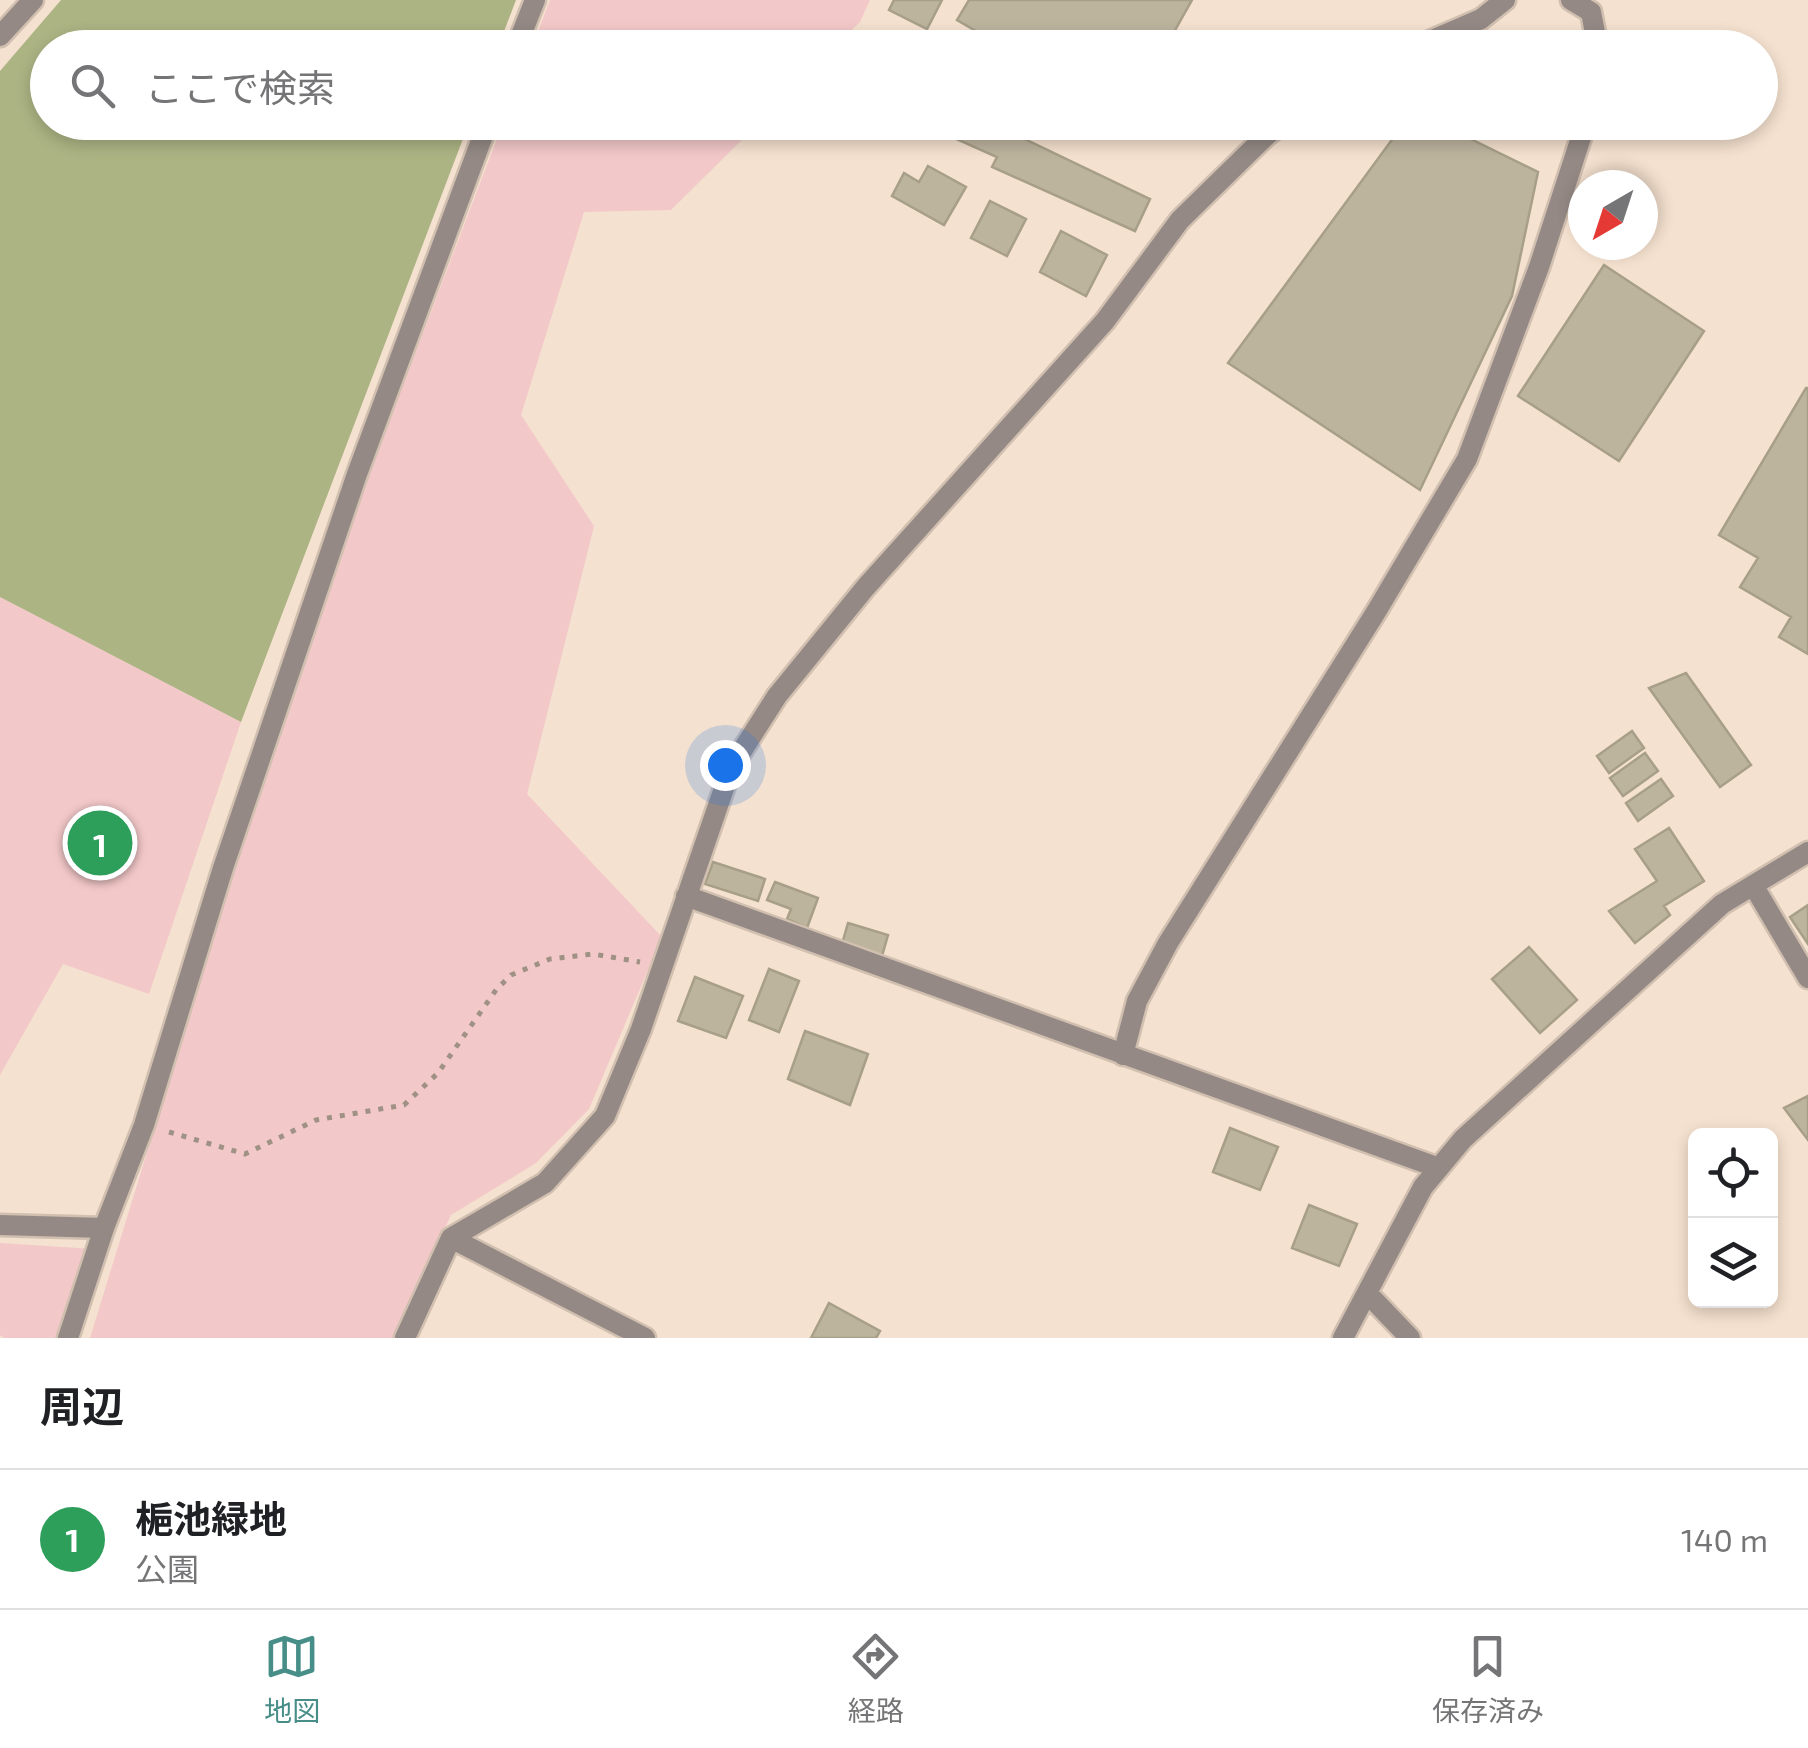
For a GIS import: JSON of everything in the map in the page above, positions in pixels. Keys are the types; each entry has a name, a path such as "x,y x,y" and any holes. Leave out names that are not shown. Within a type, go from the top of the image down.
{"street":[{"path":"0,36 33,0"},
{"path":"523,30 534,0"},
{"path":"1458,30 1482,20 1505,0"},
{"path":"1571,0 1591,12 1594,30"},
{"path":"68,1338 104,1228 144,1125 224,868 356,474 481,140"},
{"path":"405,1338 450,1238 545,1183 605,1116 730,768 777,696 865,588 1105,320 1180,220 1261,140"},
{"path":"1123,1055 1137,1001 1168,943 1376,612 1467,458 1539,267 1580,140"},
{"path":"1344,1338 1423,1187 1462,1138 1722,904 1808,852"},
{"path":"1753,886 1808,978"},
{"path":"686,896 1438,1168"},
{"path":"0,1225 104,1228"},
{"path":"450,1238 645,1338"},
{"path":"1367,1293 1410,1338"}],"path":[{"path":"144,1125 245,1154 316,1120 404,1106 438,1072 511,974 550,959 592,954 662,966"}],"shaded area":[{"path":"61,0 516,0 505,30 35,30"},
{"path":"550,0 870,0 852,30 539,30"},
{"path":"30,36 30,140 463,140 241,722 0,597 0,71"},
{"path":"497,140 742,140 671,210 584,212 521,415 594,526 527,794 662,937 589,1109 536,1163 451,1215 393,1338 90,1338 235,866 368,477"},
{"path":"0,597 241,722 149,994 63,964 0,1075"},
{"path":"0,1243 94,1249 63,1338 0,1335"}],"building":[{"path":"894,0 942,0 927,29 889,10"},
{"path":"969,0 1192,0 1175,30 974,30 957,20"},
{"path":"959,140 1027,140 1150,199 1135,231 992,167 997,157"},
{"path":"1392,140 1473,140 1538,172 1512,296 1420,490 1228,363"},
{"path":"928,166 966,187 944,225 892,196 904,173 919,182"},
{"path":"990,201 1026,219 1007,256 971,238"},
{"path":"1061,231 1107,255 1086,296 1040,272"},
{"path":"1604,265 1704,331 1619,461 1518,396"},
{"path":"1806,388 1808,654 1779,637 1791,617 1740,587 1758,558 1719,535"},
{"path":"1686,673 1751,765 1720,787 1649,688"},
{"path":"1632,731 1644,748 1609,773 1597,756"},
{"path":"1645,753 1658,771 1623,796 1610,778"},
{"path":"1661,779 1673,796 1638,821 1626,803"},
{"path":"1669,828 1704,881 1664,906 1670,915 1635,943 1609,911 1657,881 1635,849"},
{"path":"713,862 765,879 758,901 705,884"},
{"path":"775,882 818,898 807,928 787,919 791,909 767,900"},
{"path":"1808,905 1808,944 1790,917"},
{"path":"848,923 888,935 882,956 842,944"},
{"path":"1529,947 1577,1000 1540,1033 1492,979"},
{"path":"769,969 799,981 779,1032 749,1020"},
{"path":"695,977 743,996 726,1038 678,1021"},
{"path":"805,1031 868,1054 850,1105 788,1079"},
{"path":"1808,1096 1808,1140 1784,1108"},
{"path":"1230,1128 1278,1147 1260,1190 1213,1172"},
{"path":"1309,1205 1357,1224 1339,1266 1292,1248"},
{"path":"829,1303 880,1331 876,1338 811,1338"}],"place":[{"name":"梔池緑地","path":"100,843"}]}
